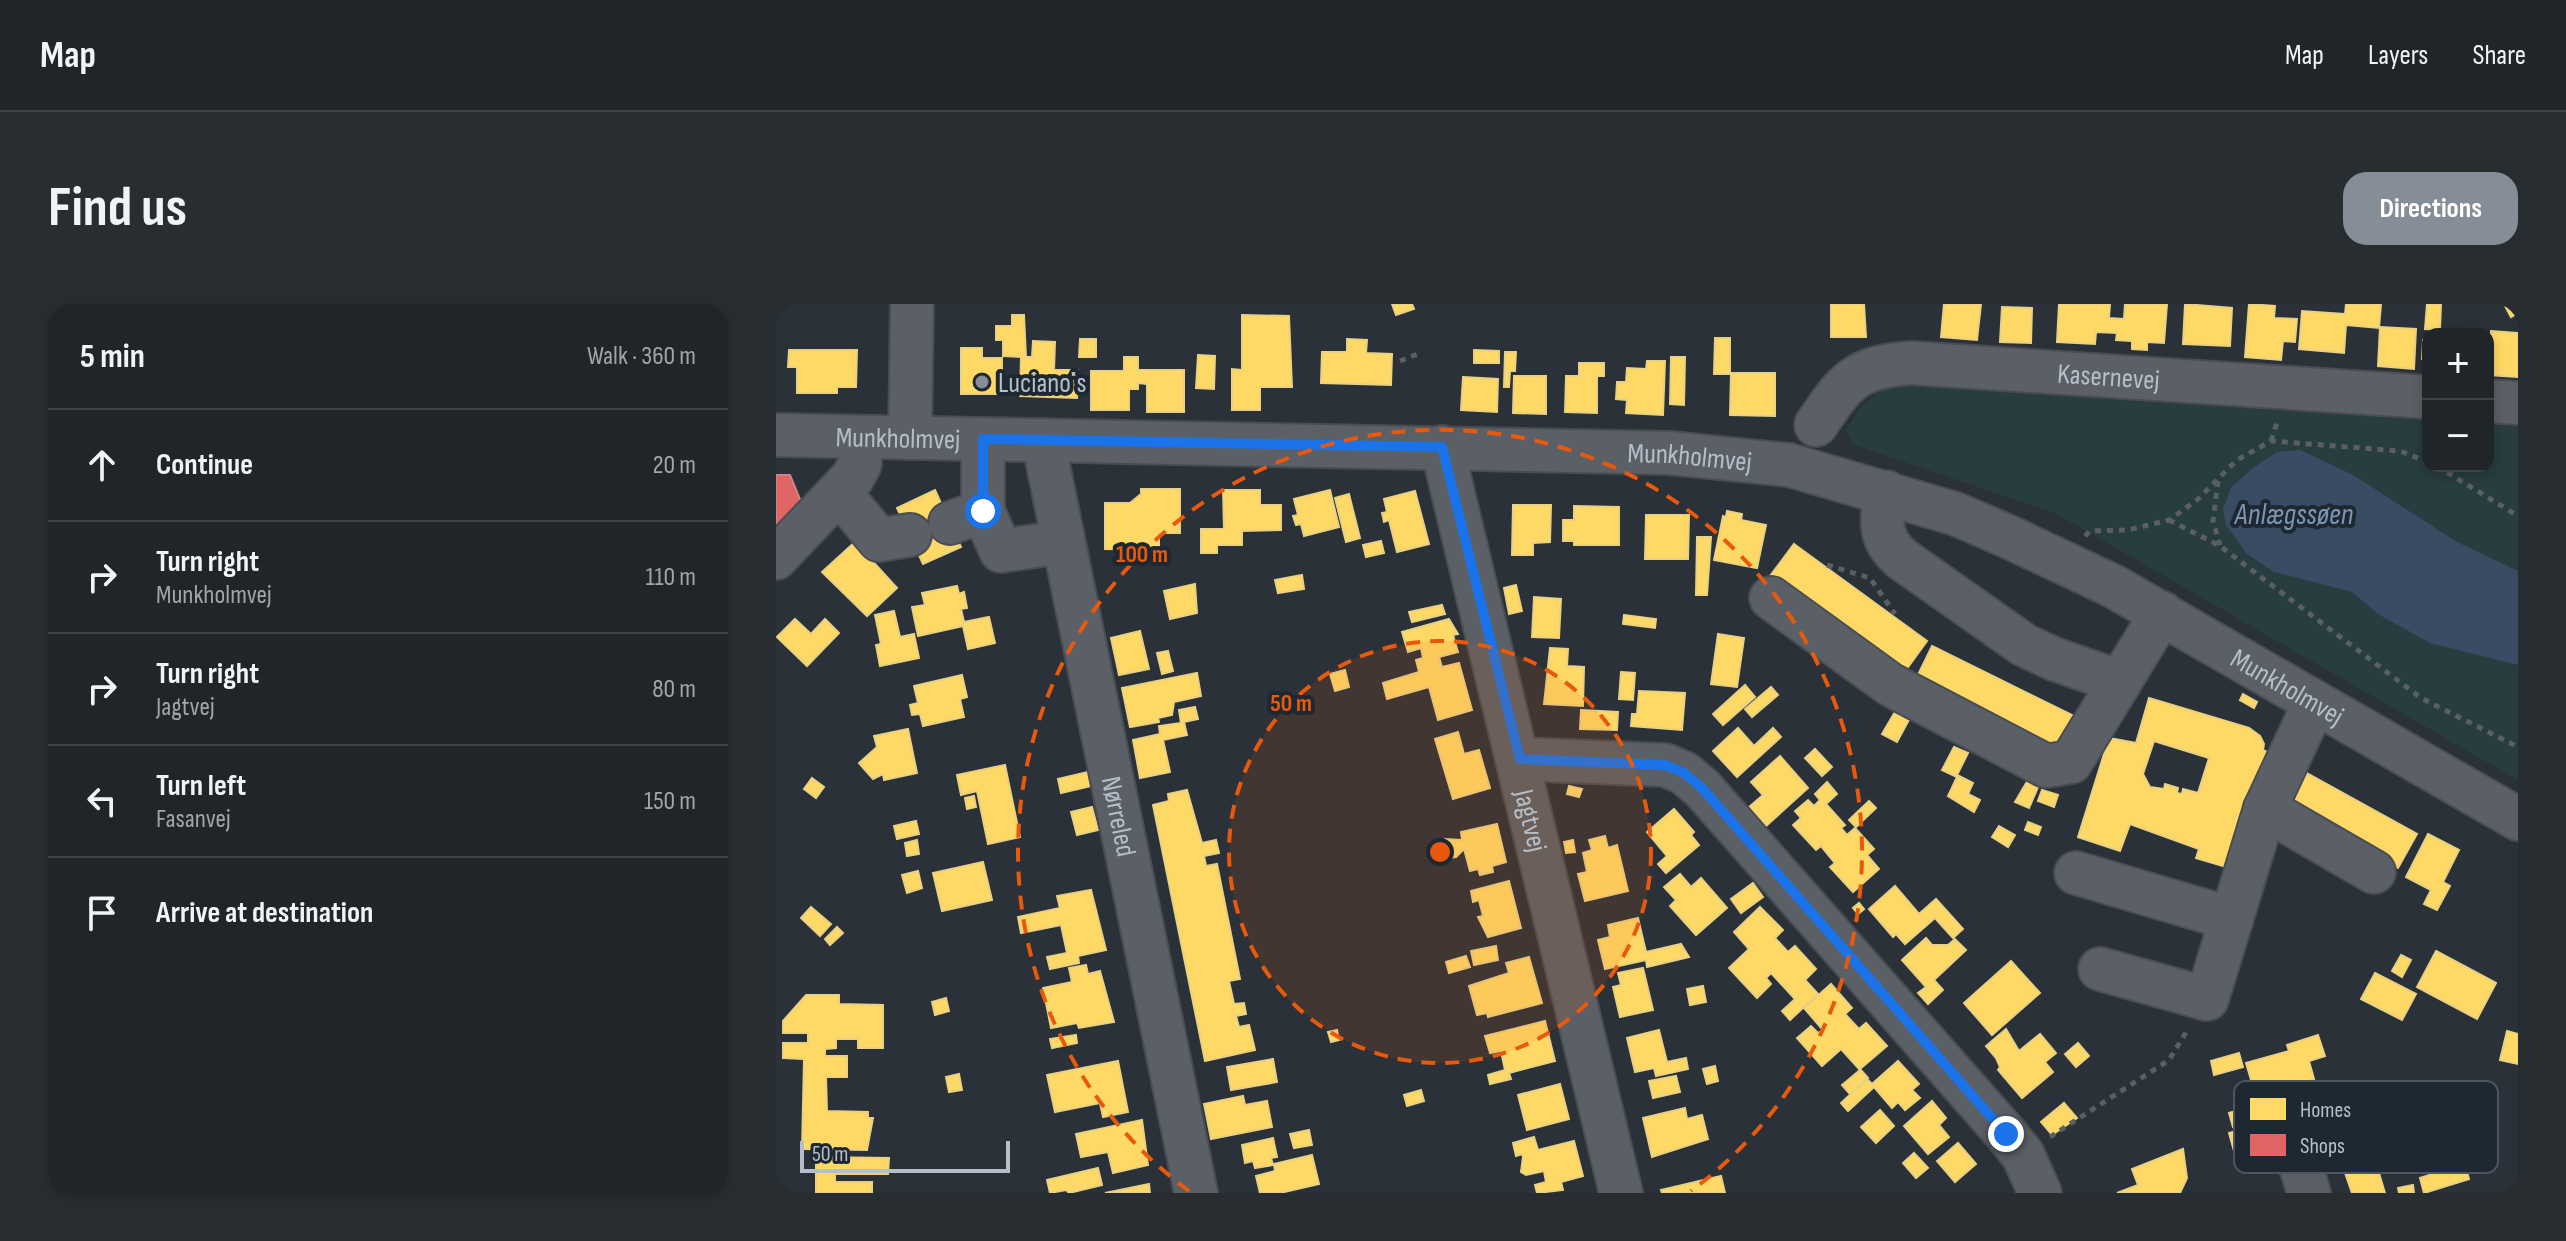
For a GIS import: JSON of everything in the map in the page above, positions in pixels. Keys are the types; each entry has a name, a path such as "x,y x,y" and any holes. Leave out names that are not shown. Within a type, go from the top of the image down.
{"street":[{"path":"910,438 912,304"},
{"name":"Kasernevej","path":"1816,425 1840,389 1853,377 1866,369 1911,363 2422,397"},
{"path":"2494,401 2518,403"},
{"name":"Munkholmvej","path":"776,435 1670,453 1789,465 1956,514 2063,560 2162,613 2518,819"},
{"path":"776,558 839,492 860,464 861,438"},
{"path":"983,439 966,517 1001,551 1063,542"},
{"name":"Nørreled","path":"1043,440 1196,1193"},
{"name":"Jagtvej","path":"1442,447 1520,759 1621,1193"},
{"path":"839,492 879,540 910,535"},
{"path":"1886,492 1880,524 1887,545 1902,559 2024,645 2120,682"},
{"path":"1771,598 1891,685 2046,766 2071,762 2162,613"},
{"path":"2100,969 2207,999 2265,809 2315,702"},
{"path":"1520,759 1665,765 1684,773 1702,788 2023,1155 2040,1193"},
{"path":"2265,809 2374,872"},
{"path":"2076,873 2232,919"},
{"path":"2303,1173 2309,1193"}],"path":[{"path":"1400,361 1420,353"},
{"path":"2063,560 2090,531 2128,530 2169,520 2197,500 2237,460 2271,441 2400,451 2422,460"},
{"path":"2447,472 2518,516"},
{"path":"2218,480 2213,521 2220,546"},
{"path":"2169,520 2220,546 2421,698 2518,747"},
{"path":"1827,565 1870,578 1895,614"},
{"path":"1847,579 1855,573"},
{"path":"1876,600 1879,591"},
{"path":"2023,1155 2169,1060 2207,999"}],"green space":[{"path":"1892,383 2422,417 2422,472 2494,472 2494,421 2518,423 2518,780 2055,513 1854,445 1846,430 1862,405"}],"water":[{"name":"Anlægssøen","path":"2300,450 2353,475 2457,542 2518,571 2518,665 2430,643 2378,614 2352,592 2274,572 2247,554 2226,525 2223,509 2231,488 2250,470 2277,452"}],"building: Homes":[{"path":"1392,304 1412,304 1414,309 1396,315"},
{"path":"1831,304 1864,304 1866,337 1831,337"},
{"path":"1944,304 1981,304 1977,340 1941,337"},
{"path":"2059,304 2110,304 2109,318 2124,319 2125,304 2167,304 2164,343 2147,342 2147,350 2132,349 2132,341 2116,340 2117,333 2096,332 2095,344 2057,342"},
{"path":"2185,304 2232,308 2230,346 2183,344"},
{"path":"2249,304 2275,306 2274,318 2297,319 2295,342 2283,341 2281,360 2245,357"},
{"path":"2346,304 2381,304 2379,328 2346,325 2344,353 2299,349 2302,311 2345,314"},
{"path":"2427,304 2441,304 2440,328 2425,328"},
{"path":"2504,304 2518,304 2518,313 2511,317"},
{"path":"2002,307 2032,308 2031,343 2000,342"},
{"path":"1012,315 1024,315 1026,357 1032,357 1033,341 1055,342 1054,370 1078,370 1077,398 1020,396 1021,357 1003,356 1003,340 996,340 996,326 1012,326"},
{"path":"1242,315 1289,316 1292,387 1260,387 1260,410 1232,410 1232,369 1242,370"},
{"path":"2380,327 2416,329 2414,369 2378,366"},
{"path":"2494,331 2518,333 2518,377 2494,375"},
{"path":"1715,338 1730,338 1730,374 1714,374"},
{"path":"1080,339 1096,339 1096,357 1079,357"},
{"path":"1347,339 1367,340 1366,353 1392,354 1391,385 1321,383 1322,352 1347,352"},
{"path":"961,348 982,348 982,358 1002,358 1002,394 961,394"},
{"path":"789,350 857,350 856,387 837,387 837,393 797,393 797,367 788,367"},
{"path":"1474,350 1499,351 1499,363 1474,363"},
{"path":"1505,352 1516,352 1515,371 1510,371 1509,387 1504,387"},
{"path":"1198,355 1215,356 1214,389 1196,388"},
{"path":"1124,357 1138,357 1138,370 1184,370 1184,412 1147,412 1147,384 1138,383 1138,389 1129,389 1129,410 1091,410 1091,371 1124,371"},
{"path":"1671,357 1685,357 1684,405 1670,404"},
{"path":"1647,361 1665,361 1663,415 1626,413 1627,400 1616,399 1617,382 1626,382 1627,368 1646,369"},
{"path":"1579,363 1604,363 1604,376 1597,376 1597,413 1565,412 1566,376 1579,376"},
{"path":"1731,373 1775,373 1775,416 1730,415"},
{"path":"1514,376 1546,376 1546,414 1513,413"},
{"path":"1463,377 1498,379 1497,412 1461,410"},
{"path":"1141,489 1180,489 1180,533 1159,533 1159,550 1105,549 1105,503 1130,503 1141,494"},
{"path":"935,490 961,547 923,564 897,508"},
{"path":"1223,490 1260,490 1260,505 1281,505 1281,530 1242,531 1242,545 1217,545 1217,553 1201,553 1201,529 1224,529"},
{"path":"1330,490 1339,527 1304,536 1301,524 1296,525 1293,516 1298,515 1294,499"},
{"path":"1415,491 1429,544 1397,552 1389,520 1384,522 1382,513 1387,512 1384,499"},
{"path":"1349,494 1360,538 1346,542 1335,498"},
{"path":"1513,505 1551,505 1550,542 1533,543 1533,555 1512,555"},
{"path":"1574,506 1619,507 1619,545 1574,545 1574,541 1563,541 1563,520 1574,520"},
{"path":"1727,511 1742,514 1741,520 1766,525 1757,568 1714,560 1723,516 1726,517"},
{"path":"1646,515 1689,515 1688,559 1645,559"},
{"path":"1697,537 1711,537 1707,595 1696,595"},
{"path":"1381,541 1384,553 1366,557 1363,545"},
{"path":"855,542 897,588 867,616 822,572"},
{"path":"1794,544 1927,641 1903,674 1770,576"},
{"path":"1302,575 1304,589 1278,593 1275,580"},
{"path":"1195,584 1197,613 1170,619 1164,591"},
{"path":"1516,585 1522,611 1509,614 1504,588"},
{"path":"957,586 959,594 964,592 967,608 961,609 964,622 989,617 995,643 968,649 963,626 918,636 912,607 925,605 922,593"},
{"path":"1534,597 1561,599 1559,638 1532,637"},
{"path":"1442,605 1445,614 1412,622 1409,612"},
{"path":"894,611 900,637 914,634 919,658 880,666 876,645 881,644 875,615"},
{"path":"1624,615 1656,619 1655,628 1623,624"},
{"path":"795,619 811,634 825,619 839,633 807,666 777,637"},
{"path":"1449,619 1458,634 1453,635 1458,652 1439,657 1442,667 1459,663 1472,710 1438,720 1429,687 1387,699 1383,683 1419,672 1416,660 1423,658 1421,648 1408,652 1402,632"},
{"path":"1140,631 1149,669 1119,675 1111,638"},
{"path":"1718,634 1744,638 1737,687 1711,684"},
{"path":"1932,646 2078,718 2060,755 1914,683"},
{"path":"1550,648 1568,649 1567,666 1584,667 1583,706 1544,704"},
{"path":"1168,651 1173,671 1162,674 1157,653"},
{"path":"1345,670 1349,687 1335,691 1330,674"},
{"path":"1621,672 1635,673 1633,700 1619,699"},
{"path":"1197,673 1201,696 1174,702 1172,715 1158,718 1159,722 1130,727 1122,688"},
{"path":"962,675 967,697 960,699 964,717 923,726 920,714 912,715 910,705 918,703 914,686"},
{"path":"1745,685 1755,697 1723,725 1713,714"},
{"path":"1771,687 1778,695 1752,717 1745,709"},
{"path":"1639,691 1685,693 1682,730 1631,726 1632,714 1637,714"},
{"path":"2243,694 2257,702 2254,708 2240,700"},
{"path":"2149,698 2249,728 2260,736 2263,750 2269,753 2233,869 2196,858 2199,849 2130,824 2120,851 2078,837 2109,738 2136,743","holes":["2154,741 2209,758 2198,793 2183,789 2182,794 2177,793 2178,788 2165,784 2164,789 2150,787 2143,774"]},
{"path":"1195,707 1198,719 1184,722 1187,735 1163,740 1170,772 1140,778 1133,740 1160,734 1159,726 1181,723 1179,710"},
{"path":"1581,710 1618,712 1617,730 1580,729"},
{"path":"1896,710 1910,718 1897,742 1882,734"},
{"path":"1738,728 1754,746 1773,728 1781,737 1737,777 1713,751"},
{"path":"908,729 917,773 884,780 883,774 873,779 859,763 877,747 874,736"},
{"path":"1458,732 1464,754 1479,750 1490,788 1453,799 1435,739"},
{"path":"1954,747 1968,753 1957,775 1973,783 1968,794 1980,800 1974,812 1948,796 1957,777 1942,770"},
{"path":"1815,749 1832,767 1822,776 1805,758"},
{"path":"1780,756 1808,788 1766,826 1749,807 1763,795 1751,782"},
{"path":"1005,765 1020,837 988,844 977,791 961,795 957,775"},
{"path":"2301,770 2417,834 2398,868 2282,805"},
{"path":"1088,772 1091,786 1061,793 1058,779"},
{"path":"2032,773 2042,778 2029,808 2015,802"},
{"path":"812,778 824,787 816,798 804,789"},
{"path":"1827,782 1837,794 1826,804 1845,825 1841,828 1847,835 1855,828 1874,849 1867,855 1879,869 1853,892 1830,867 1835,863 1821,846 1816,850 1793,825 1801,818 1795,811 1808,800 1814,806 1820,800 1815,794"},
{"path":"1569,786 1582,789 1579,797 1567,794"},
{"path":"1187,790 1202,843 1216,840 1219,853 1204,856 1206,866 1217,864 1240,979 1229,981 1234,1004 1244,1003 1246,1014 1236,1016 1239,1027 1249,1025 1255,1050 1205,1061 1153,805 1169,801 1168,794"},
{"path":"2042,790 2058,795 2054,807 2038,801"},
{"path":"974,796 976,807 967,809 965,798"},
{"path":"1869,801 1876,808 1856,827 1849,820"},
{"path":"1092,807 1098,830 1077,835 1071,812"},
{"path":"1674,809 1694,832 1691,835 1699,845 1666,873 1658,864 1667,856 1647,832"},
{"path":"916,821 919,834 897,839 894,826"},
{"path":"2028,822 2041,827 2038,835 2025,830"},
{"path":"1497,824 1506,862 1492,866 1493,872 1480,875 1478,869 1470,871 1464,849 1456,857 1449,858 1443,854 1441,846 1445,839 1462,840 1461,832"},
{"path":"1999,826 2015,835 2008,847 1992,837"},
{"path":"2428,834 2459,850 2443,882 2450,886 2437,910 2424,904 2431,890 2406,877"},
{"path":"1605,836 1608,848 1617,845 1628,891 1585,901 1578,874 1587,872 1583,853 1592,850 1589,840"},
{"path":"917,840 919,854 907,856 905,843"},
{"path":"1573,840 1575,852 1566,853 1564,842"},
{"path":"983,862 992,900 942,911 933,873"},
{"path":"918,871 922,888 907,893 902,875"},
{"path":"1680,874 1691,887 1701,878 1727,908 1696,935 1670,906 1676,900 1664,887"},
{"path":"1509,881 1521,928 1488,937 1478,917 1483,916 1479,900 1473,902 1471,891"},
{"path":"1753,883 1763,897 1741,913 1731,899"},
{"path":"1895,886 1919,914 1936,899 1963,929 1953,938 1935,918 1905,944 1896,934 1893,937 1869,909"},
{"path":"1091,890 1106,950 1078,956 1079,963 1050,969 1047,957 1067,953 1061,925 1021,933 1018,917 1060,908 1057,896"},
{"path":"1859,903 1864,909 1858,914 1853,908"},
{"path":"811,907 831,924 820,936 801,918"},
{"path":"1760,907 1783,930 1775,938 1788,952 1795,946 1816,969 1805,980 1818,994 1790,1020 1782,1011 1795,999 1771,973 1766,978 1771,984 1757,998 1729,968 1749,949 1734,932"},
{"path":"1638,918 1646,952 1681,944 1689,957 1647,967 1646,960 1605,969 1598,940 1610,937 1608,925"},
{"path":"837,927 843,933 830,945 825,939"},
{"path":"1926,938 1932,945 1948,945 1955,939 1966,950 1934,980 1943,990 1928,1004 1918,993 1926,987 1902,960"},
{"path":"1496,946 1498,960 1474,965 1471,951"},
{"path":"2436,951 2496,983 2477,1019 2417,987"},
{"path":"2401,955 2411,960 2402,977 2392,971"},
{"path":"1466,956 1470,967 1449,973 1446,962"},
{"path":"1529,957 1542,1003 1488,1017 1487,1013 1477,1015 1469,986 1509,973 1506,963"},
{"path":"2011,961 2040,993 1992,1035 1964,1003"},
{"path":"1086,965 1088,974 1100,971 1114,1022 1079,1028 1077,1023 1051,1028 1043,988 1072,982 1069,968"},
{"path":"1643,968 1653,1010 1620,1017 1613,987 1621,985 1618,973"},
{"path":"2375,973 2416,994 2402,1020 2361,999"},
{"path":"1831,984 1852,1008 1845,1014 1859,1029 1866,1023 1887,1046 1860,1069 1868,1078 1850,1094 1842,1085 1860,1070 1841,1049 1822,1066 1797,1038 1811,1026 1818,1033 1823,1030 1804,1008"},
{"path":"1703,986 1706,1002 1690,1005 1687,989"},
{"path":"806,995 839,995 839,1004 883,1005 883,1048 858,1048 858,1039 836,1039 836,1048 825,1049 825,1056 847,1056 847,1077 826,1077 827,1111 868,1112 868,1118 873,1118 867,1150 802,1149 804,1059 783,1058 783,1043 808,1043 808,1033 783,1033 783,1021"},
{"path":"946,998 949,1011 935,1015 932,1002"},
{"path":"1545,1021 1555,1061 1509,1073 1511,1079 1490,1084 1488,1075 1505,1070 1501,1051 1490,1053 1485,1036"},
{"path":"2006,1029 2019,1051 2040,1034 2056,1053 2045,1062 2053,1072 2022,1098 1998,1070 2000,1067 1996,1058 1986,1046"},
{"path":"1337,1030 1339,1040 1331,1042 1328,1032"},
{"path":"1659,1030 1667,1062 1686,1058 1688,1069 1656,1076 1654,1068 1635,1072 1627,1038"},
{"path":"2507,1031 2518,1034 2518,1064 2500,1060"},
{"path":"1076,1035 1077,1043 1052,1048 1050,1039"},
{"path":"2318,1035 2325,1056 2309,1061 2314,1079 2251,1081 2246,1063 2289,1051 2287,1045"},
{"path":"2078,1043 2089,1056 2076,1067 2065,1054"},
{"path":"2239,1053 2243,1067 2214,1075 2211,1061"},
{"path":"1273,1059 1277,1082 1231,1090 1227,1067"},
{"path":"1118,1061 1128,1112 1103,1117 1100,1103 1055,1112 1047,1075"},
{"path":"1898,1061 1919,1084 1912,1090 1920,1098 1905,1110 1898,1102 1892,1108 1874,1087 1848,1111 1841,1103 1867,1079 1872,1084"},
{"path":"1715,1066 1718,1081 1707,1084 1703,1069"},
{"path":"959,1074 962,1090 949,1092 946,1077"},
{"path":"1676,1076 1680,1092 1653,1098 1649,1081"},
{"path":"1560,1084 1569,1119 1527,1130 1518,1095"},
{"path":"1421,1090 1424,1101 1407,1106 1404,1095"},
{"path":"1243,1096 1245,1105 1267,1101 1272,1127 1211,1139 1204,1104"},
{"path":"1932,1101 1946,1118 1939,1125 1949,1137 1928,1154 1904,1126"},
{"path":"2064,1103 2077,1118 2052,1135 2041,1122"},
{"path":"1685,1108 1687,1119 1702,1115 1708,1139 1652,1157 1643,1118"},
{"path":"1880,1110 1894,1126 1876,1143 1861,1127"},
{"path":"2234,1112 2234,1127 2233,1127 2229,1113"},
{"path":"1142,1120 1148,1165 1113,1173 1108,1152 1081,1157 1076,1134"},
{"path":"1309,1130 1312,1145 1294,1148 1290,1134"},
{"path":"2234,1132 2234,1151 2229,1133"},
{"path":"1534,1137 1538,1150 1574,1141 1583,1176 1561,1182 1563,1190 1537,1193 1535,1185 1546,1182 1544,1171 1526,1175 1521,1172 1523,1157 1522,1154 1516,1156 1513,1143"},
{"path":"1273,1138 1277,1157 1271,1158 1273,1165 1255,1168 1253,1161 1245,1163 1242,1145"},
{"path":"1958,1143 1976,1164 1955,1182 1937,1161"},
{"path":"2183,1149 2187,1178 2180,1193 2117,1193 2138,1185 2132,1169"},
{"path":"1914,1153 1928,1168 1916,1178 1903,1163"},
{"path":"1312,1155 1319,1184 1280,1193 1260,1193 1256,1176 1275,1171 1274,1164"},
{"path":"816,1157 889,1158 888,1174 835,1174 835,1182 872,1182 872,1193 816,1193"},
{"path":"1098,1168 1102,1185 1069,1193 1066,1190 1050,1193 1047,1180"},
{"path":"2345,1173 2379,1173 2385,1193 2352,1193"},
{"path":"2436,1173 2467,1173 2469,1179 2424,1193 2420,1178"},
{"path":"1721,1176 1725,1193 1662,1193 1661,1190"},
{"path":"1149,1184 1150,1193 1105,1193"},
{"path":"2413,1185 2414,1193 2399,1193 2398,1188"}],"building: Shops":[{"path":"776,475 790,475 804,509 776,534"}],"place":[{"name":"Luciano´s","path":"982,382"}],"route":[{"path":"983,511 983,439 1442,447 1520,759 1665,765 1684,773 1702,788 2006,1134"}]}
